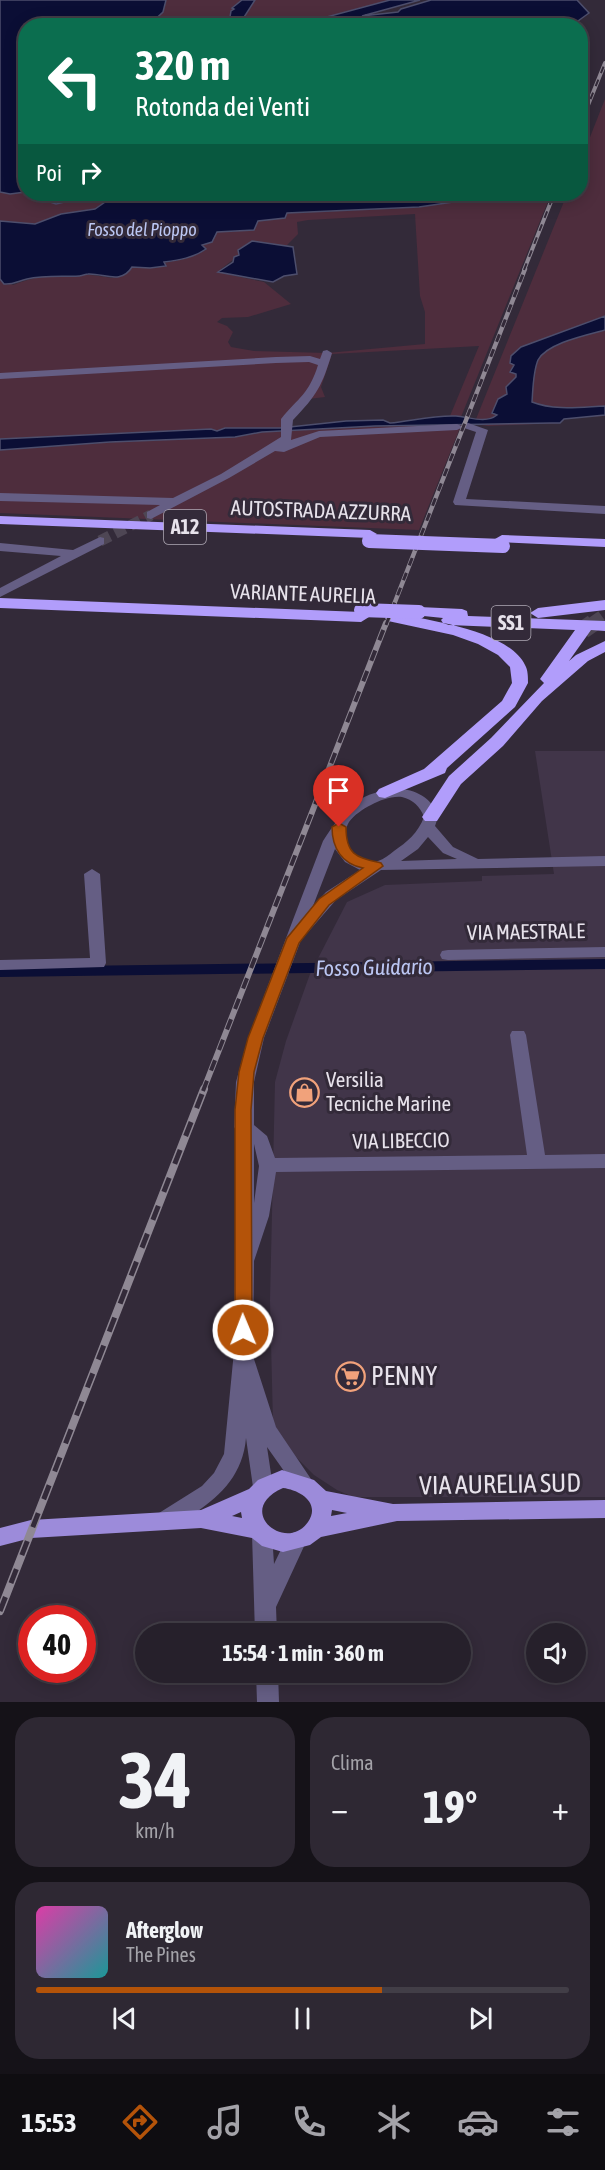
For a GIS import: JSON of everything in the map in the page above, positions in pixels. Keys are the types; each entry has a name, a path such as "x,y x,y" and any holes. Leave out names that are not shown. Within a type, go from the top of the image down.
{"highway":[{"name":"AUTOSTRADA AZZURRA","path":"0,520 369,538"},
{"name":"AUTOSTRADA AZZURRA","path":"0,528 369,538 605,550"},
{"name":"AUTOSTRADA AZZURRA","path":"502,543 605,543"},
{"name":"VARIANTE AURELIA","path":"3,598 605,626"},
{"path":"490,615 558,612 605,605"},
{"name":"VARIANTE AURELIA","path":"361,613 393,618 490,615 605,616"},
{"path":"418,618 492,643 512,659 518,670 520,681 518,692 507,707 430,773"},
{"path":"537,698 559,662 583,630"},
{"path":"430,822 450,785 497,742 520,714 578,661 605,646"},
{"path":"537,698 583,667 605,656"},
{"path":"385,794 459,758 520,714"}],"main road":[{"path":"201,1519 282,1479 303,1482 316,1493 320,1499 321,1519 316,1528"},
{"path":"259,1491 250,1514 260,1532"},
{"name":"VIA AURELIA SUD","path":"320,1499 397,1512"},
{"name":"VIA AURELIA SUD","path":"295,1542 311,1534 316,1528 397,1512 605,1509"},
{"path":"0,1537 32,1529 201,1519 239,1525 260,1532 277,1542 295,1542"}],"street":[{"path":"0,376 325,358 318,383 287,428 287,438 213,482 151,515"},
{"path":"213,482 221,481 300,440 320,434 462,427 482,430 459,502 605,510"},
{"path":"0,497 173,502"},
{"path":"3,598 100,541"},
{"path":"0,547 75,554"},
{"path":"166,1520 209,1492 230,1465 235,1444 243,1351 244,1082 248,1063 281,969 330,842 354,810 369,799 399,792 416,797 426,804 436,839 448,850 486,864"},
{"path":"292,941 324,902 377,866 409,848 430,822"},
{"path":"338,830 341,846 346,855 360,863 377,866 605,861"},
{"path":"0,965 98,963 93,874"},
{"name":"VIA MAESTRALE","path":"448,955 605,952"},
{"path":"519,1035 537,1161"},
{"path":"242,1269 259,1220 267,1165 265,1147 260,1139 243,1126"},
{"name":"VIA LIBECCIO","path":"267,1165 605,1161"},
{"path":"243,1351 267,1430 303,1482"},
{"path":"251,1380 250,1407 262,1467 259,1491"},
{"path":"260,1532 266,1623"},
{"path":"265,1605 295,1542"},
{"path":"267,1683 268,1702"}],"shaded area":[{"path":"166,0 242,0 234,6 230,18 157,18 163,12"},
{"path":"254,0 390,0 323,18 244,18"},
{"path":"605,99 605,416 564,418 559,423 488,426 474,424 564,201 588,201 588,142"},
{"path":"0,192 18,193 18,201 107,201 95,209 61,214 35,224 0,221"},
{"path":"437,201 548,201 461,417 450,416 479,346 332,354 321,387 325,397 308,399 286,425 280,428 0,439 0,279 13,285 49,275 62,274 112,278 132,267 166,266 163,263 191,257 206,249 202,245 217,232 254,230 258,221 285,218 287,213 419,207","holes":["415,214 420,296 425,312 425,344 327,353 254,351 231,347 228,342 233,332 227,326 217,322 222,318 248,317 291,304 264,282 231,275 221,269 239,255 238,250 251,242 285,247 298,234 297,222"]},
{"path":"462,423 419,530 0,513 0,450 273,431"},
{"path":"535,751 605,751 605,1497 353,1497 314,1475 296,1457 273,1423 270,1301 275,1082 286,1041 310,974 347,902 385,885 482,881 482,876 554,874"}],"water":[{"path":"0,0 166,0 163,12 157,18 18,18 18,193 0,192"},
{"path":"242,0 255,0 243,18 230,18 231,11 234,9 232,8"},
{"path":"390,0 420,0 362,16 398,12 431,0 577,0 589,13 582,18 323,18"},
{"name":"Fosso del Pioppo","path":"50,201 69,201 56,204"},
{"name":"Fosso del Pioppo","path":"107,201 454,201 419,207 287,213 285,218 258,221 254,230 217,232 212,242 202,245 206,249 191,257 164,262 166,266 132,267 123,276 88,274 33,278 4,284 0,279 0,221 35,224 61,214 95,209"},
{"path":"252,241 293,247 297,274 284,276 273,282 218,272 233,262 234,257 239,255 238,250"},
{"path":"605,316 605,330 568,340 543,354 535,370 532,402 577,408 605,406 605,415 564,419 560,423 375,426 262,432 235,437 110,442 0,450 0,439 211,429 217,431 225,428 280,428 346,421 383,420 390,423 448,416 493,418 497,415 492,413 498,399 507,394 506,387 516,377 516,374 510,372 514,365 510,363 511,356 521,347"}],"waterway":[{"name":"Fosso Guidario","path":"0,972 605,964"}],"tunnel":[{"path":"100,541 151,515"},
{"path":"591,625 605,615"},
{"path":"583,630 593,623"}],"railway":[{"path":"588,105 605,63"},
{"path":"524,270 551,201"},
{"path":"386,625 525,269"},
{"path":"203,1091 386,623"},
{"path":"0,1611 204,1089"}],"place":[{"name":"Versilia Tecniche Marine","path":"305,1092"},
{"name":"PENNY","path":"350,1376"}],"route":[{"path":"243,1330 244,1082 256,1038 292,941 324,902 376,866 354,861 346,855 339,841 339,827"}]}
